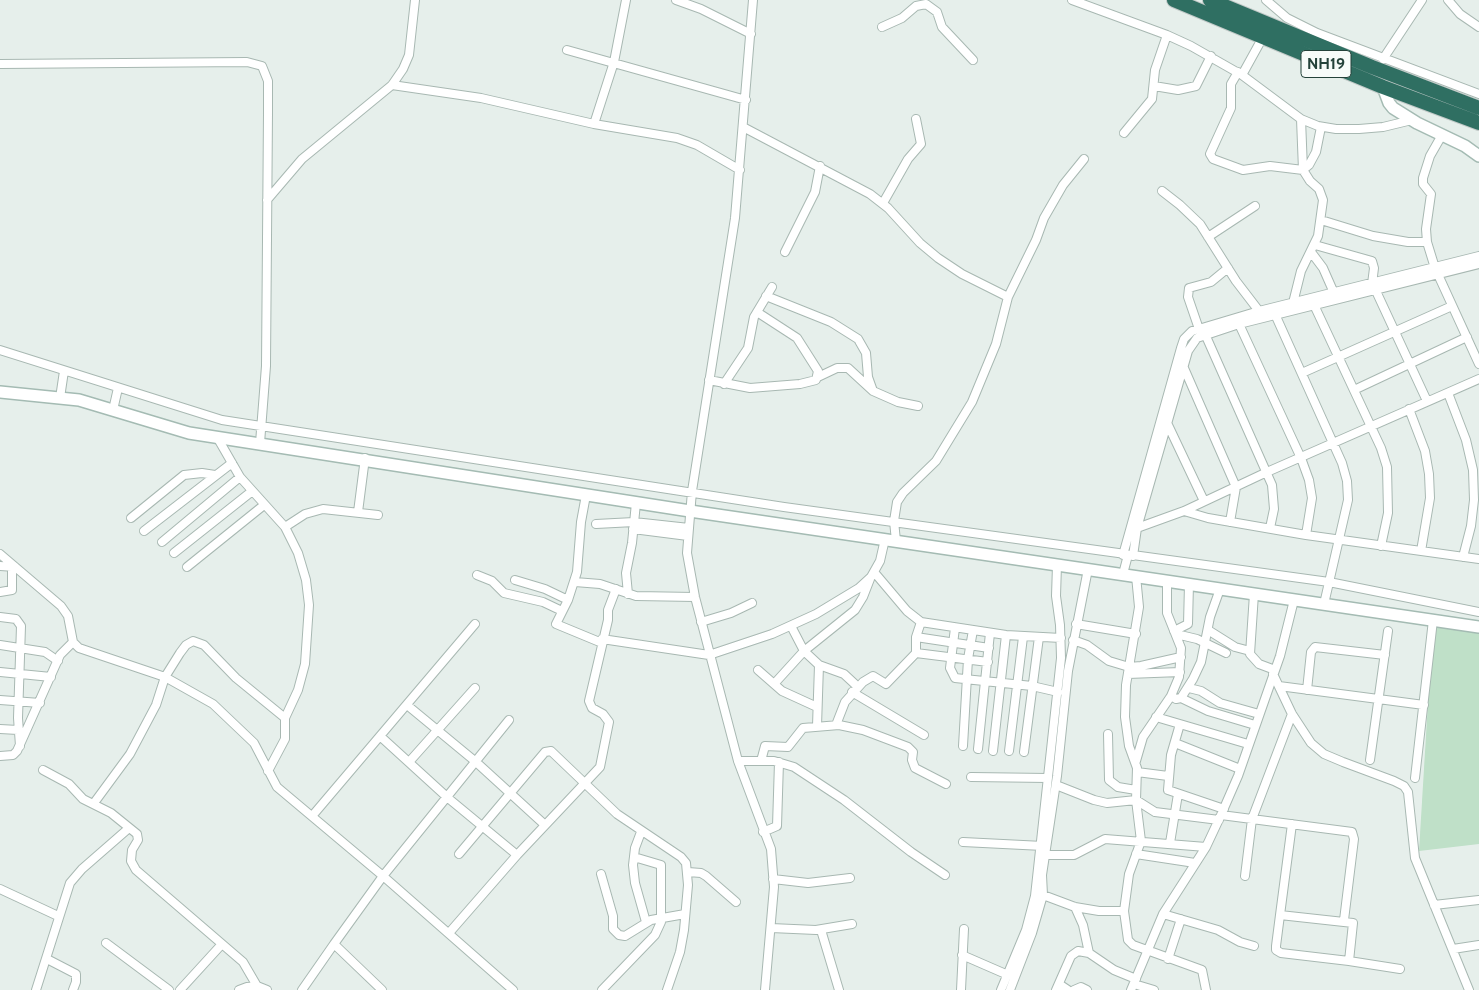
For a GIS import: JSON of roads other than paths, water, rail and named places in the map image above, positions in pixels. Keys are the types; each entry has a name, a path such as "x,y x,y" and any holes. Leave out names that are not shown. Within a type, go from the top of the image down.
{"highway":[{"name":"NH19","path":"1174,0 1383,87 1479,123"},
{"name":"NH19","path":"1210,0 1372,67 1479,108"}],"street":[{"path":"267,200 309,152 392,85 404,69 409,55 414,0"},
{"path":"594,124 614,62 626,0"},
{"path":"676,0 701,9 751,34"},
{"path":"753,0 744,126 729,268 709,380 692,491 688,532 690,573 709,655 738,761 763,832 771,849 773,879 766,990"},
{"path":"1072,0 1167,34 1211,56 1240,74 1301,120 1336,129 1383,127 1412,120"},
{"path":"1266,0 1287,18 1383,59 1479,94"},
{"path":"1383,59 1422,0"},
{"path":"1448,0 1460,14 1479,26"},
{"path":"882,27 902,18 920,2 932,7 937,12 942,27 973,60"},
{"path":"1124,133 1149,104 1154,86 1155,70 1167,34"},
{"path":"1263,37 1240,74 1231,84 1231,108 1211,157 1243,170 1270,166 1303,170 1309,165 1316,152 1321,126"},
{"path":"567,50 746,100"},
{"path":"1154,86 1178,90 1196,86 1211,56"},
{"path":"0,64 247,62 262,66 268,81 266,366 260,443"},
{"path":"392,85 481,98 594,124 677,138 697,146 740,170"},
{"path":"1383,87 1393,108 1479,156"},
{"path":"883,203 908,159 921,144 916,119"},
{"path":"1293,303 1301,271 1313,248 1321,220 1322,194 1303,170 1301,120"},
{"path":"744,126 847,180 883,203 938,258 1008,298"},
{"path":"1442,135 1430,156 1423,178 1423,184 1431,194 1426,229 1427,242 1436,272 1479,364"},
{"path":"774,684 804,651 855,610 863,597 872,574 891,540 897,502 903,493 936,461 972,402 996,344 1008,298 1051,204 1062,184 1084,159"},
{"path":"785,252 815,192 820,166"},
{"path":"1162,190 1190,214 1259,311"},
{"path":"1208,237 1254,206"},
{"path":"1321,220 1379,237 1408,242 1427,242"},
{"path":"1313,248 1372,261 1374,287 1426,401"},
{"path":"1313,248 1334,294"},
{"path":"1436,272 1479,256"},
{"path":"1128,555 1191,344 1202,333 1239,324 1274,312 1293,303 1374,287 1436,272 1479,265"},
{"path":"1228,268 1211,282 1189,288 1188,297 1202,333 1268,472 1275,498 1270,528"},
{"path":"724,384 748,348 751,326 772,287"},
{"path":"1123,574 1184,339 1259,311 1274,312 1315,307 1374,287"},
{"path":"766,296 831,322 858,339 866,353 868,377 873,391"},
{"path":"1302,372 1452,306"},
{"path":"1315,307 1371,426 1387,467 1388,513 1380,546"},
{"path":"757,312 797,338 814,363 818,377"},
{"path":"1274,312 1333,443 1347,481 1348,500 1324,604"},
{"path":"1239,324 1301,458 1309,480 1312,498 1306,535"},
{"path":"1354,390 1467,337"},
{"path":"0,350 222,420 692,491 784,507 1329,582 1479,612"},
{"path":"709,380 750,388 773,387 810,382 844,367 853,372 873,391 883,397 918,406"},
{"path":"1184,367 1236,487 1230,522"},
{"path":"60,398 64,371"},
{"path":"1137,528 1184,511 1426,401 1479,379"},
{"path":"113,410 118,388"},
{"path":"0,392 79,400 189,432 217,437 365,458 636,503 1479,627"},
{"path":"1448,393 1466,440 1473,470 1474,500 1471,526 1463,557"},
{"path":"1409,409 1425,451 1429,474 1430,498 1421,551"},
{"path":"1168,425 1204,501"},
{"path":"217,437 251,492 284,527 298,553 306,580 309,606 305,664 298,690 285,718 284,739 268,771"},
{"path":"358,512 365,458"},
{"path":"144,531 214,475 232,463"},
{"path":"131,518 184,475 202,473 214,475"},
{"path":"162,542 240,477"},
{"path":"174,553 251,492"},
{"path":"586,495 575,582 568,600 556,621 559,626 602,641 709,655 791,626 841,600 872,574"},
{"path":"628,594 626,573 636,503"},
{"path":"187,567 264,505"},
{"path":"284,527 305,514 323,509 378,515"},
{"path":"1184,511 1230,522 1306,535 1479,559"},
{"path":"596,524 688,532"},
{"path":"0,554 61,606 68,616 73,642 79,648 165,677 213,704 254,743 277,787 313,815 513,990"},
{"path":"1010,990 1032,933 1043,895 1042,875 1048,778 1058,692 1061,638 1056,596 1057,565"},
{"path":"0,566 14,567"},
{"path":"0,592 12,590 14,567"},
{"path":"1001,990 1031,916 1056,785 1073,640 1088,569"},
{"path":"872,574 907,611 921,622 1023,637 1061,638"},
{"path":"478,575 492,581 504,593 543,602 562,612"},
{"path":"1136,576 1139,607 1136,634 1128,670 1126,730 1129,746 1136,761 1136,800 1141,841 1129,874 1124,911 1128,940 1133,945 1146,951 1202,970 1206,990"},
{"path":"515,580 545,589 568,600"},
{"path":"1136,761 1143,737 1172,696 1180,672 1181,657 1175,633 1167,613 1167,581"},
{"path":"575,582 600,584 628,594 654,597 695,597"},
{"path":"1175,633 1188,624 1189,584"},
{"path":"449,933 517,854 600,767 609,727 607,717 592,708 589,700 608,620 609,606 616,589"},
{"path":"1181,698 1189,688 1201,662 1213,606 1220,589"},
{"path":"1254,594 1250,651 1253,659 1274,672 1292,714 1311,743 1324,754 1404,786 1408,798 1415,858 1469,990"},
{"path":"1133,984 1163,914 1206,846 1222,815 1274,672 1294,600"},
{"path":"701,622 731,612 752,602"},
{"path":"0,617 20,621 18,701 20,746"},
{"path":"1416,778 1433,620"},
{"path":"836,725 855,689 873,676 886,684 916,653 916,637 921,622"},
{"path":"313,815 475,624"},
{"path":"1076,624 1136,634"},
{"path":"791,626 804,651 819,665 844,674 855,689 924,735"},
{"path":"955,628 950,668 955,678 967,681 1032,686 1058,692"},
{"path":"963,746 968,659 973,630"},
{"path":"1208,630 1235,647 1250,651"},
{"path":"1370,760 1388,631"},
{"path":"978,749 990,648 990,633"},
{"path":"1175,633 1206,643 1226,653"},
{"path":"993,751 1006,635"},
{"path":"916,637 990,648"},
{"path":"1009,751 1023,637"},
{"path":"1024,752 1040,638"},
{"path":"1073,640 1087,645 1109,661 1128,670 1180,672"},
{"path":"94,803 143,733 156,705 165,677 186,645 197,641 204,645 260,699 285,718"},
{"path":"0,756 13,755 20,746 65,647 73,642"},
{"path":"0,645 45,652 58,661"},
{"path":"1307,690 1311,652 1314,647 1385,656"},
{"path":"916,653 988,662"},
{"path":"1128,670 1181,657"},
{"path":"817,726 819,665"},
{"path":"758,670 774,684 817,707"},
{"path":"0,672 51,677"},
{"path":"1279,686 1424,705"},
{"path":"409,762 474,688"},
{"path":"1189,688 1201,691 1220,703 1259,714"},
{"path":"1172,696 1176,699 1181,698 1208,711 1255,725"},
{"path":"0,700 40,703"},
{"path":"407,705 476,762 545,825"},
{"path":"1246,876 1252,819 1292,714"},
{"path":"1156,717 1248,744"},
{"path":"307,989 334,944 383,876 448,798 509,720"},
{"path":"1180,724 1174,743 1168,776 1168,790 1222,815"},
{"path":"761,761 765,746 785,748 792,743 802,728 836,725 863,730 908,747 913,752 912,760 915,768 946,784"},
{"path":"0,729 18,730"},
{"path":"1108,734 1109,780 1118,787 1136,790"},
{"path":"380,736 448,798 517,854"},
{"path":"1174,743 1240,769"},
{"path":"459,854 548,750 617,814 641,832 681,857 686,863 688,872 680,952 667,990"},
{"path":"738,761 779,762 794,767 844,800 911,852 945,874"},
{"path":"763,832 778,826 779,762"},
{"path":"43,770 59,777 83,798 94,803 138,836 132,850 131,861 136,870 243,962 257,986"},
{"path":"1137,772 1168,776"},
{"path":"971,777 1048,778"},
{"path":"1056,785 1107,803 1136,800 1149,810 1175,814 1222,815 1352,832 1354,839 1344,920"},
{"path":"1170,843 1178,794"},
{"path":"1292,824 1276,950 1400,969"},
{"path":"36,990 47,959 58,916 70,884 82,869 129,828"},
{"path":"641,832 634,857 635,883 646,922"},
{"path":"963,842 1044,848 1074,855 1105,839 1206,846"},
{"path":"1136,854 1195,863"},
{"path":"602,990 655,936 662,916 661,865 634,857"},
{"path":"688,872 701,873 706,876 736,902"},
{"path":"601,874 614,916 613,929 622,936 646,922 662,916 685,914"},
{"path":"773,879 808,883 850,878"},
{"path":"0,889 58,916"},
{"path":"1043,895 1075,907 1100,911 1124,911"},
{"path":"1434,905 1479,900"},
{"path":"1075,907 1083,925 1089,953"},
{"path":"1163,914 1218,930 1240,942 1254,946"},
{"path":"1280,915 1344,920 1353,923 1349,961"},
{"path":"1168,959 1181,919"},
{"path":"771,928 822,930 852,924"},
{"path":"960,990 964,929"},
{"path":"822,930 839,990"},
{"path":"106,943 169,990"},
{"path":"180,990 222,944"},
{"path":"334,944 382,990"},
{"path":"1453,949 1479,945"},
{"path":"1068,990 1057,987 1074,952 1084,951 1133,984 1154,990"},
{"path":"962,955 1008,975"},
{"path":"47,959 76,974 77,978 73,990"},
{"path":"239,990 257,986 267,990"},
{"path":"1074,990 1081,987 1087,990"}]}
